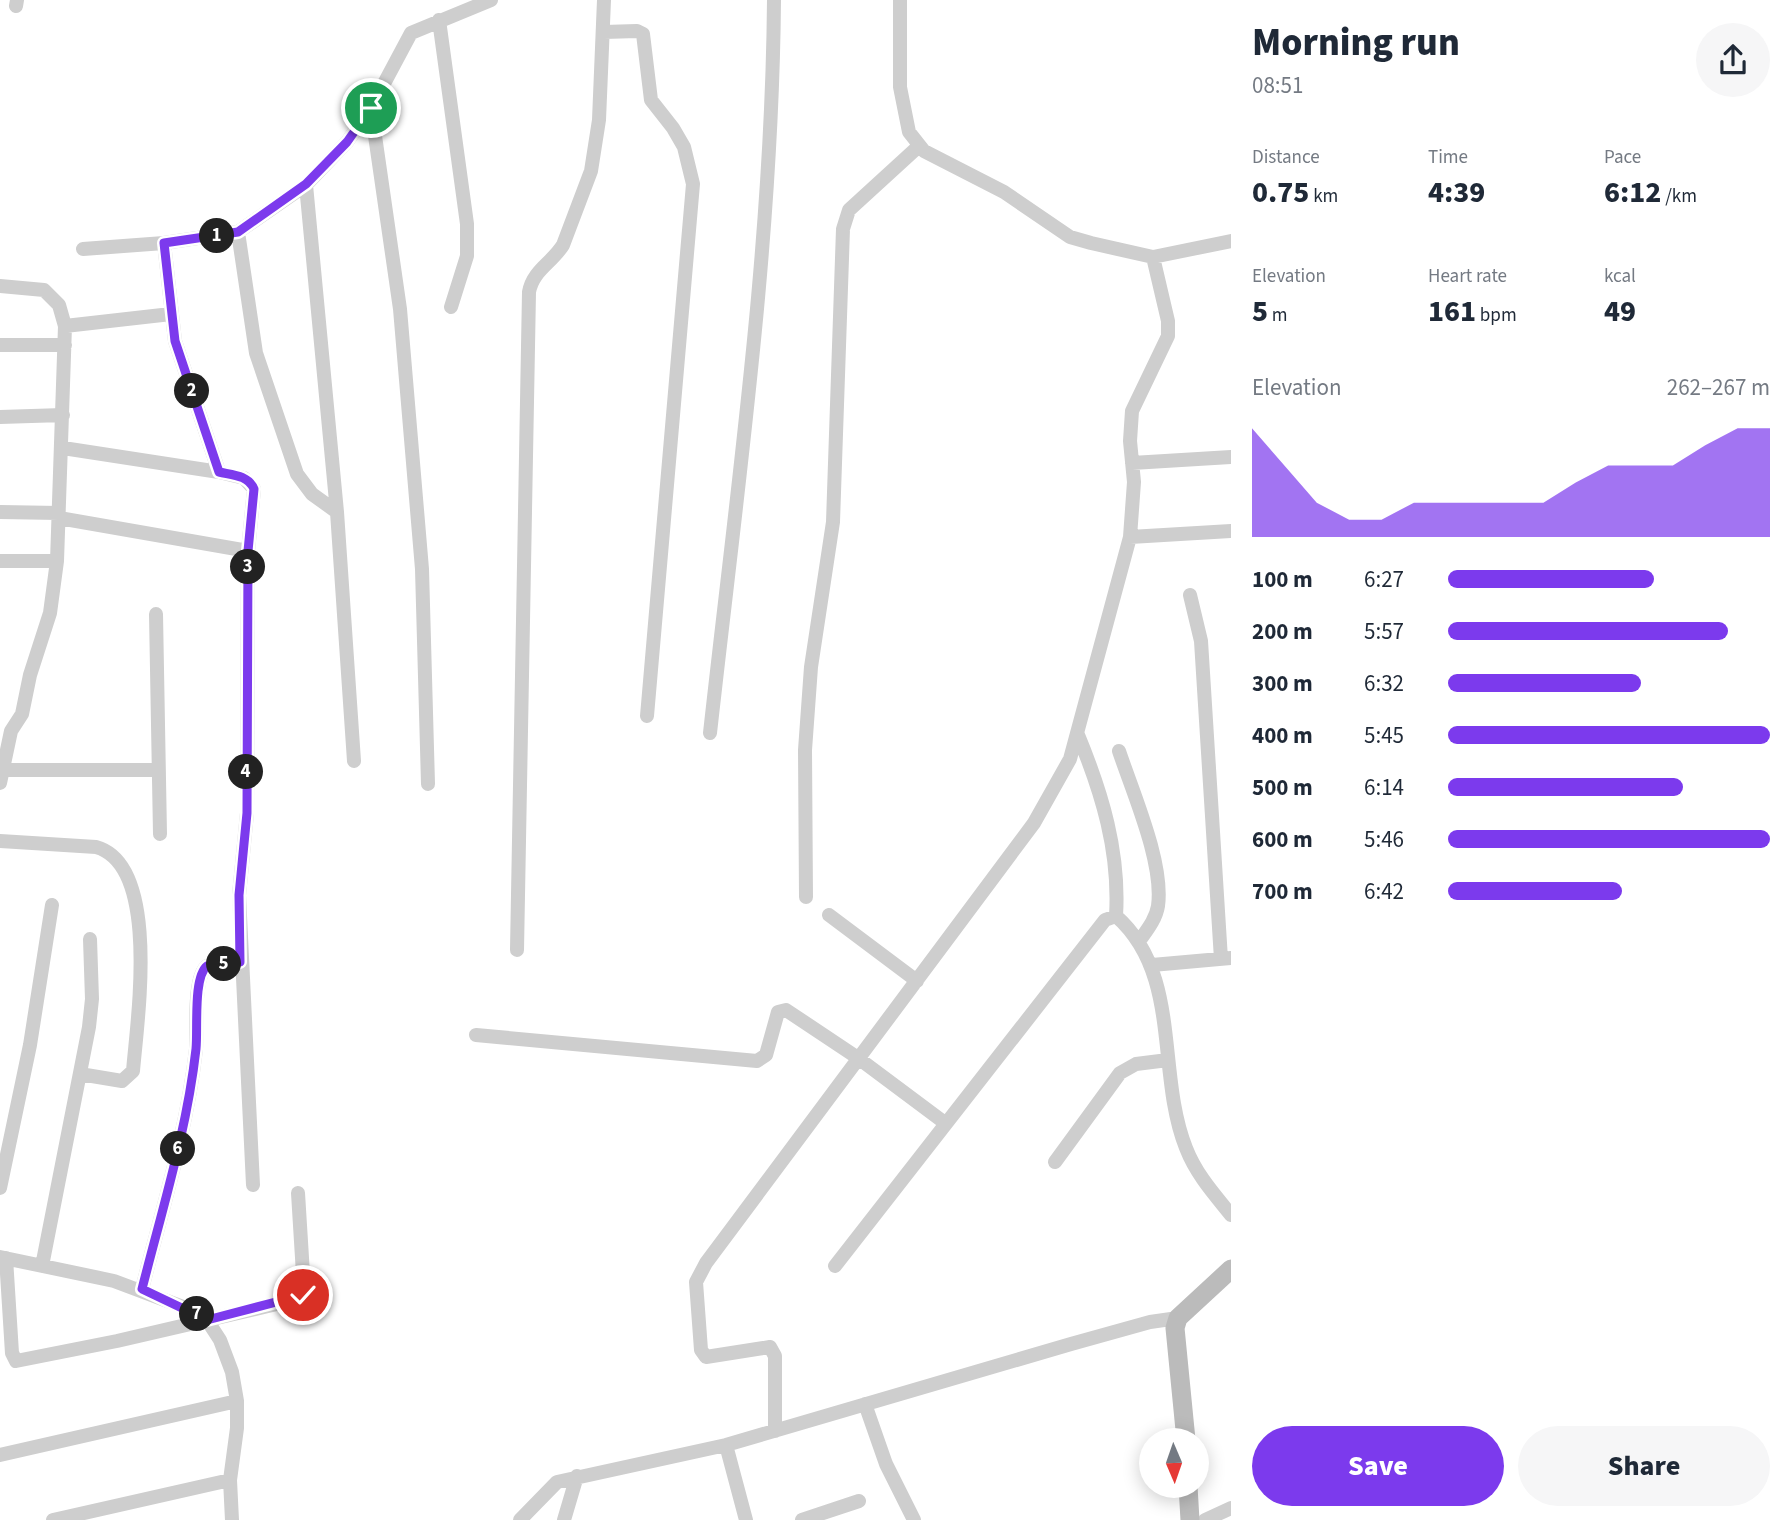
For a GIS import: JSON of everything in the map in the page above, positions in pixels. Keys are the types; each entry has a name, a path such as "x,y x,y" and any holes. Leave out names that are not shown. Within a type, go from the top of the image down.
{"street":[{"path":"83,249 164,243 238,232 306,184 347,142 371,108 411,33 491,0"},
{"path":"517,950 529,292 535,274 557,256 563,245 591,171 599,120 604,0"},
{"path":"710,733 764,241 773,107 774,0"},
{"path":"900,0 900,87 909,132 919,146 1004,192 1070,237 1153,257 1231,241"},
{"path":"439,20 467,224 467,256 451,307"},
{"path":"604,32 637,31 643,34 651,100 684,147 693,184 647,716"},
{"path":"371,108 400,309 420,542 428,784"},
{"path":"806,897 805,750 811,667 833,522 843,229 849,210 919,146"},
{"path":"306,184 337,512 354,761"},
{"path":"238,232 256,353 297,474 312,494 337,512"},
{"path":"164,243 175,341 219,472"},
{"path":"775,1431 775,1356 770,1347 706,1357 701,1350 696,1282 706,1263 918,981 1055,791 1078,735 1130,537 1134,482 1130,440 1132,411 1168,337 1168,321 1153,257"},
{"path":"0,286 44,290 59,304 65,326 63,448 57,561 50,613 30,675 22,714 11,731 1,776 157,770"},
{"path":"65,326 171,314"},
{"path":"0,345 65,345"},
{"path":"0,417 63,415"},
{"path":"63,448 219,472 251,482 254,489 248,551 247,813 239,895 240,962 253,1185"},
{"path":"1132,463 1231,457"},
{"path":"0,512 59,515 248,551"},
{"path":"1130,537 1231,531"},
{"path":"0,561 57,561"},
{"path":"1152,965 1226,959 1201,641 1190,595"},
{"path":"156,614 160,834"},
{"path":"1078,735 1096,779 1108,823 1115,865 1116,916 1140,940 1152,965 1185,1148 1200,1176 1231,1215"},
{"path":"1119,751 1150,843 1157,890 1155,916 1140,940"},
{"path":"0,841 96,847 108,850 124,870 136,906 141,950 133,1072 122,1080 80,1074"},
{"path":"0,1188 30,1045 52,905"},
{"path":"829,915 918,981"},
{"path":"835,1266 1105,920 1116,916"},
{"path":"42,1266 92,999 90,939"},
{"path":"142,1289 188,1100 196,1048 200,976 207,966 240,962"},
{"path":"475,1035 757,1061 766,1055 781,1009 858,1058 945,1123"},
{"path":"1055,1162 1120,1073 1136,1064 1168,1060"},
{"path":"232,1520 230,1480 237,1427 237,1401 232,1372 220,1340 207,1320 142,1289 3,1257 12,1353 16,1360 207,1320 303,1295 298,1193"},
{"path":"1185,1428 1175,1328 1178,1318 1231,1269"},
{"path":"520,1520 557,1482 726,1445 1150,1322 1178,1318"},
{"path":"0,1455 237,1401"},
{"path":"865,1404 886,1464 914,1520"},
{"path":"726,1445 746,1520"},
{"path":"564,1520 577,1476"},
{"path":"53,1520 230,1480"},
{"path":"1189,1498 1190,1520"},
{"path":"802,1520 859,1501"},
{"path":"1205,1520 1231,1508"}],"route":[{"path":"303,1295 207,1320 194,1311 142,1289 188,1100 196,1048 200,976 207,966 240,962 239,895 247,813 248,551 254,489 251,482 244,478 219,472 175,341 164,243 238,232 306,184 347,142 371,108"}]}
